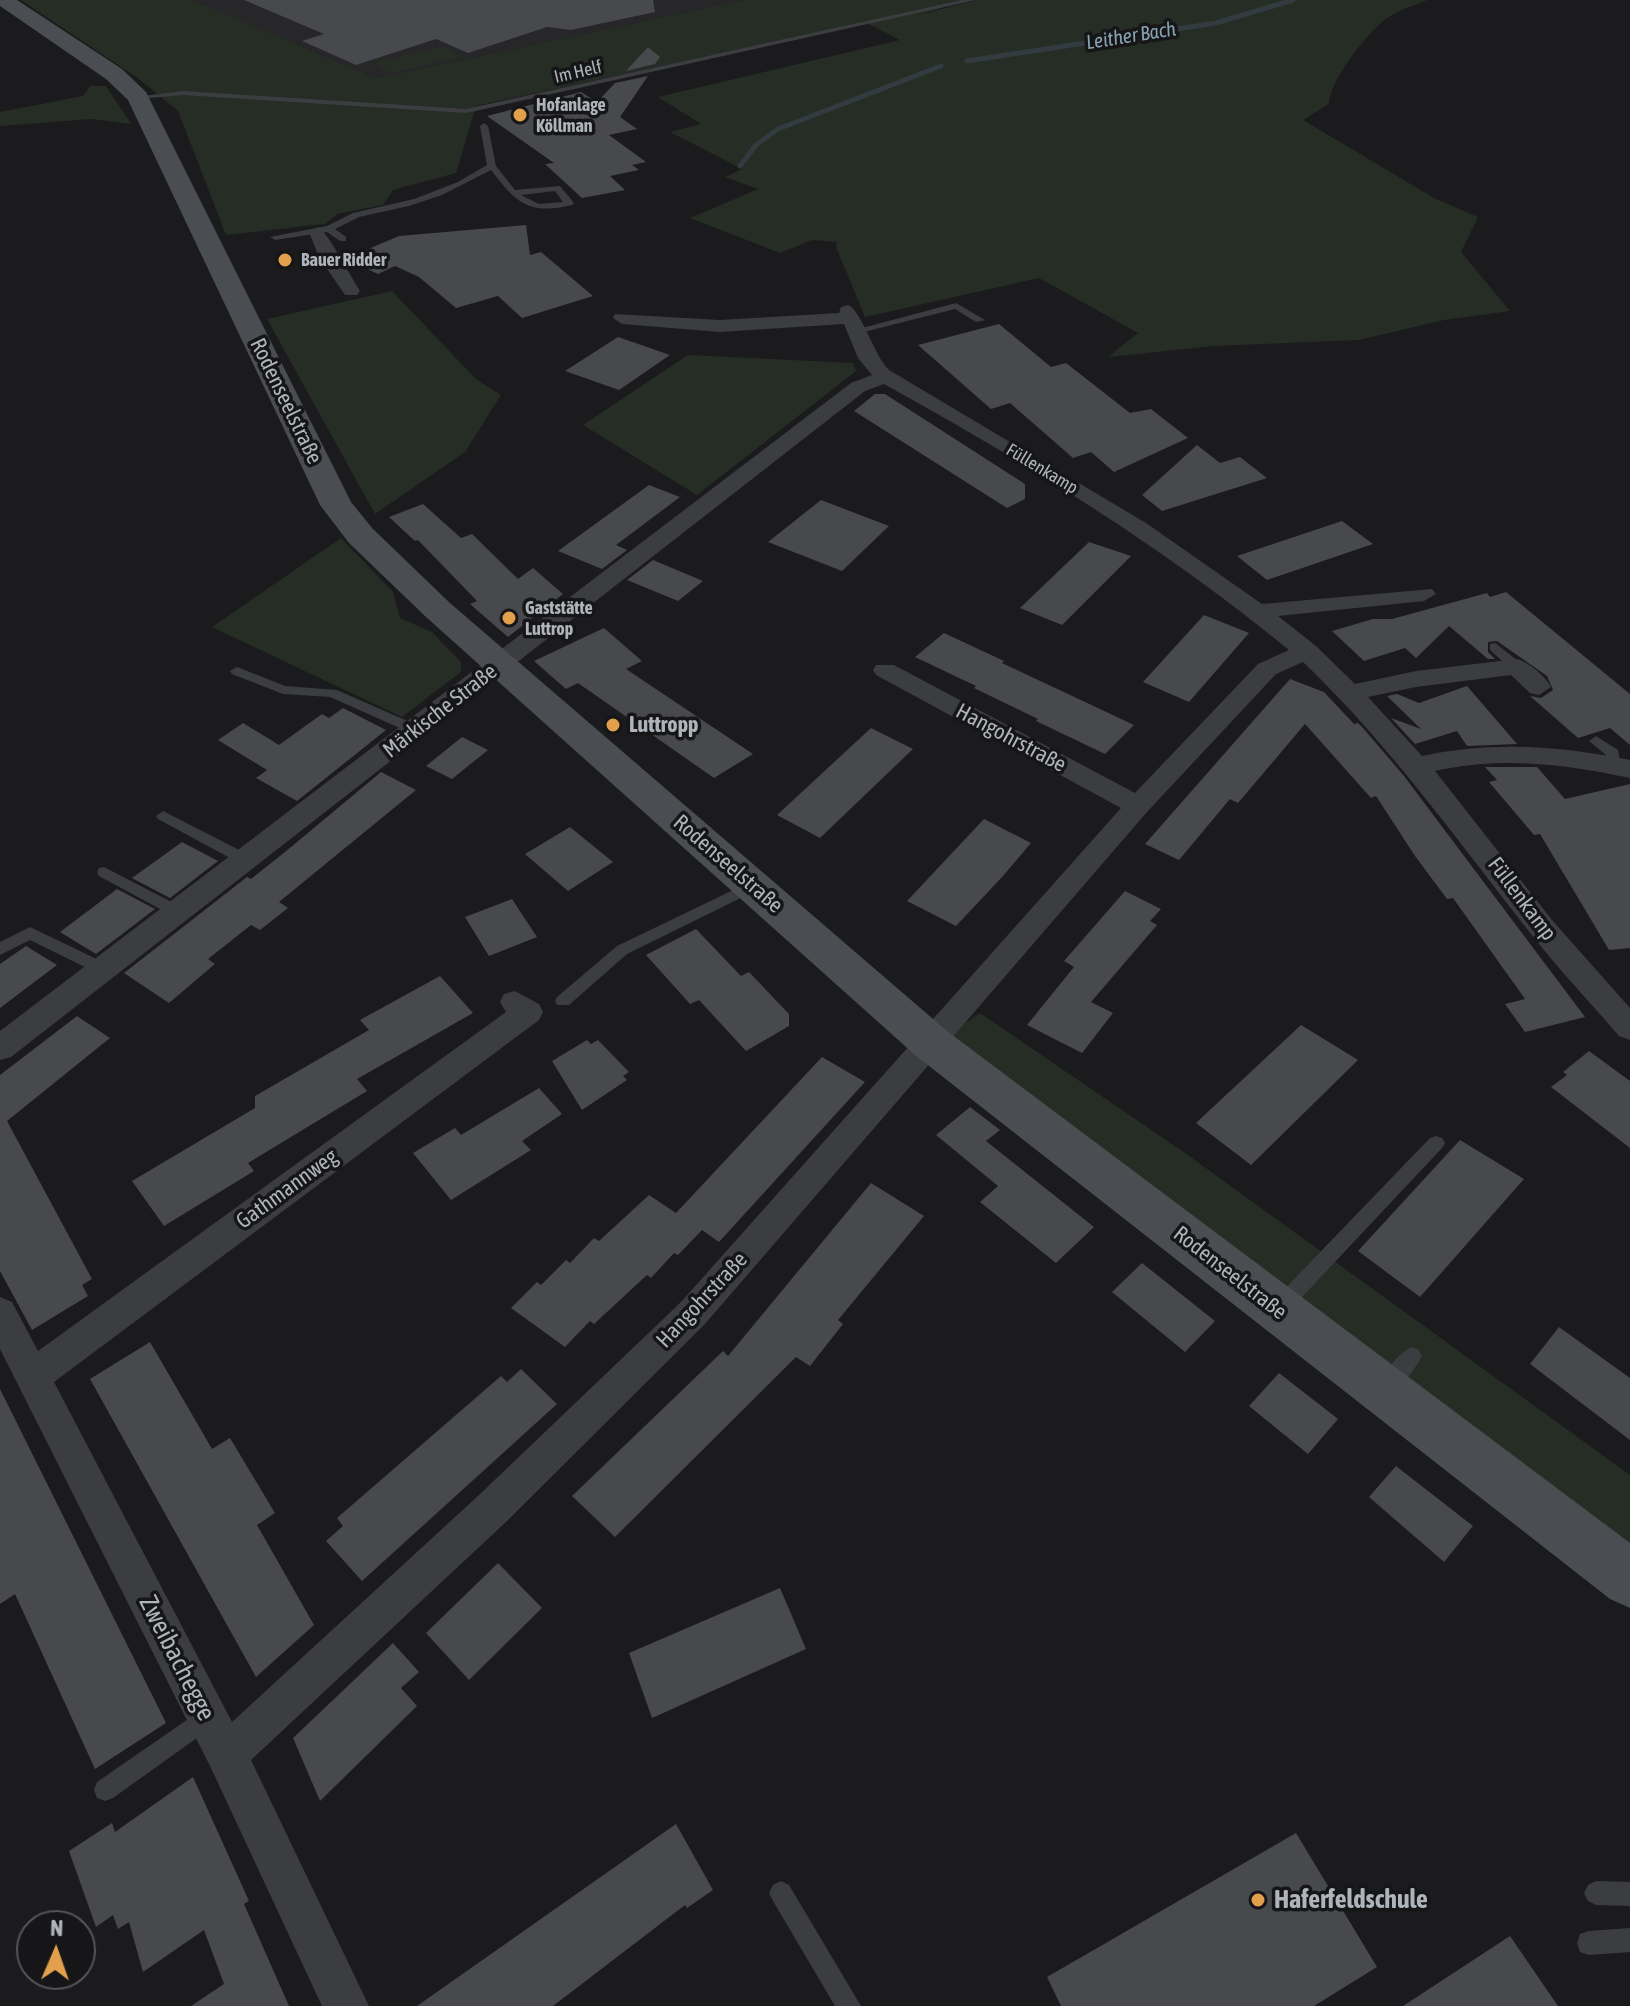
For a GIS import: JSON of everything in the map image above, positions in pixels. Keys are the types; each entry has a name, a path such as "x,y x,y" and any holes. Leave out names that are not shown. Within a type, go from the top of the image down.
{"main road":[{"name":"Rodenseelstraße","path":"4,0 114,74 138,97 336,505 372,547 931,1043 1277,1310 1398,1373 1630,1579"}],"street":[{"path":"324,230 328,257 351,291"},
{"path":"622,318 720,326 852,320 867,357 882,378"},
{"name":"Märkische Straße","path":"6,1035 103,969 178,912 858,387 882,378"},
{"name":"Füllenkamp","path":"882,378 907,388 1188,558 1260,611 1307,651 1418,766 1568,960 1630,1028"},
{"path":"1260,611 1424,594"},
{"name":"Hangohrstraße","path":"226,1753 263,1724 493,1508 693,1313 1138,806 1267,669 1307,651"},
{"path":"1350,693 1416,679 1517,667 1539,687"},
{"name":"Hangohrstraße","path":"885,670 1138,806"},
{"path":"1418,766 1486,753 1533,751 1622,768"},
{"name":"Gathmannweg","path":"33,1376 528,1012 515,1002"},
{"name":"Zweibachegge","path":"0,1313 226,1753 346,2006"}],"lane":[{"name":"Im Helf","path":"138,97 183,93 466,111 972,0"},
{"path":"484,126 492,166 513,193 527,206 546,209 569,203 557,188 513,193"},
{"path":"275,237 324,230 345,216 417,200 458,186 492,166"},
{"path":"324,230 343,239"},
{"path":"852,320 956,306 980,320"},
{"path":"1495,647 1517,667"},
{"path":"237,671 283,690 332,693 416,730"},
{"path":"1596,741 1613,753 1622,768"},
{"path":"163,816 246,860"},
{"path":"104,872 178,912"},
{"path":"563,1001 622,950 752,886"},
{"path":"0,949 30,933 103,969"},
{"path":"1277,1310 1436,1143"},
{"path":"105,1790 207,1717"},
{"path":"781,1893 849,2006"},
{"path":"1596,1893 1630,1894"},
{"path":"1589,1943 1630,1940"}],"shaded area":[{"path":"21,0 193,0 376,78 743,0 969,0 914,16 977,0 1427,0 1396,13 1379,25 1342,71 1329,104 1303,120 1434,198 1478,217 1461,252 1510,311 1444,320 1359,340 1214,346 1108,357 1138,333 1039,278 865,317 836,247 837,242 812,240 780,253 690,218 758,189 725,177 742,169 670,132 701,124 658,97 900,40 865,22 476,106 456,173 393,190 383,205 337,214 325,224 226,235 178,111 139,79"},
{"path":"193,0 743,0 376,78"},
{"path":"445,46 460,57 390,73 375,62"},
{"path":"90,86 106,86 131,124 92,119 0,126 0,112 83,96"},
{"path":"392,291 476,379 501,395 465,452 375,514 267,319"},
{"path":"688,355 853,363 856,371 697,495 583,425"},
{"path":"341,538 393,592 400,618 432,632 461,662 461,672 402,717 212,627"},
{"path":"980,1013 1185,1153 1630,1475 1630,1571 937,1042"}],"building":[{"path":"244,0 653,0 655,12 571,30 547,27 468,53 436,39 356,65 302,41 324,34"},
{"path":"648,47 660,57 655,64 626,71"},
{"path":"648,76 620,117 637,129 609,135 646,162 632,165 639,170 610,176 625,190 582,198 545,164 554,163 487,116 581,92 597,102 615,83"},
{"path":"526,225 530,255 541,252 593,296 522,318 498,296 456,308 419,277 395,266 378,274 345,259 399,236"},
{"path":"999,324 1051,367 1066,363 1130,413 1151,409 1188,438 1114,472 1091,452 1073,458 1010,403 991,409 918,345"},
{"path":"618,337 670,355 619,390 565,371"},
{"path":"875,394 885,394 1025,484 1025,499 1007,508 854,411"},
{"path":"1197,445 1220,463 1240,457 1267,478 1162,511 1142,495"},
{"path":"649,485 680,497 616,545 627,550 602,569 558,551"},
{"path":"821,500 889,526 842,571 768,542"},
{"path":"423,504 461,538 472,534 518,579 533,568 563,594 508,637 470,604 477,601 418,540 415,541 389,517"},
{"path":"1342,521 1373,544 1267,580 1237,556"},
{"path":"1089,542 1131,556 1062,625 1020,608"},
{"path":"653,560 703,581 678,601 627,580"},
{"path":"1506,592 1630,694 1630,745 1610,728 1578,738 1530,696 1541,698 1553,690 1547,676 1497,641 1488,642 1488,652 1495,659 1488,659 1449,626 1416,658 1405,648 1364,661 1332,631 1373,619 1392,619 1487,593 1490,597"},
{"path":"1204,615 1249,633 1189,702 1143,682"},
{"path":"604,628 642,661 626,669 753,754 714,778 578,683 566,689 534,661"},
{"path":"944,633 1134,725 1105,754 1036,721 1038,719 974,688 976,686 915,657"},
{"path":"1290,679 1324,692 1354,724 1358,723 1363,728 1404,776 1585,1017 1525,1032 1505,1004 1525,999 1453,898 1447,899 1376,796 1371,798 1305,724 1238,803 1230,799 1179,860 1145,844"},
{"path":"1467,686 1517,744 1467,746 1457,731 1415,744 1391,718 1421,729 1387,696 1397,694 1419,703"},
{"path":"343,708 386,730 297,801 256,778 267,770 218,740 243,723 279,745 322,714 329,718"},
{"path":"871,728 913,749 820,838 777,815"},
{"path":"462,737 488,750 452,779 426,766"},
{"path":"1485,767 1537,767 1565,799 1630,784 1630,948 1609,950 1540,834 1534,835 1489,782 1497,780"},
{"path":"381,772 416,790 279,902 288,908 260,930 251,925 208,959 215,964 169,1003 124,973 247,877 251,879"},
{"path":"984,819 1031,843 1003,876 956,926 907,901"},
{"path":"570,827 613,862 568,891 525,854"},
{"path":"182,842 218,861 170,898 132,878"},
{"path":"117,889 155,909 96,954 60,932"},
{"path":"1125,891 1161,909 1150,921 1157,925 1091,1002 1113,1013 1082,1053 1027,1025 1074,967 1064,961"},
{"path":"512,899 537,937 489,956 465,917"},
{"path":"696,929 741,976 749,972 789,1014 789,1026 746,1051 699,1000 690,1004 646,955"},
{"path":"26,946 57,965 0,1008 0,964"},
{"path":"440,976 473,1013 357,1079 367,1091 248,1163 254,1171 164,1226 132,1181 255,1108 255,1096 369,1030 360,1020"},
{"path":"77,1016 110,1038 7,1121 92,1279 82,1285 88,1296 32,1330 0,1271 0,1075"},
{"path":"1301,1025 1358,1060 1251,1165 1196,1123"},
{"path":"587,1040 591,1044 598,1040 629,1072 623,1076 627,1080 582,1110 552,1061"},
{"path":"1589,1051 1630,1081 1630,1148 1551,1087 1567,1075 1563,1072"},
{"path":"822,1057 865,1082 719,1242 702,1230 678,1255 674,1253 651,1278 647,1275 594,1324 590,1321 565,1347 511,1308 537,1282 541,1285 566,1260 570,1263 594,1238 599,1241 649,1195 676,1213"},
{"path":"539,1088 562,1114 522,1141 531,1150 451,1200 413,1153 455,1128 461,1135"},
{"path":"970,1107 1000,1130 986,1141 1094,1227 1056,1263 980,1202 998,1186 936,1135"},
{"path":"1460,1140 1524,1179 1420,1297 1358,1251"},
{"path":"871,1183 924,1216 838,1320 843,1324 810,1366 796,1357 615,1537 572,1496 723,1351 728,1356"},
{"path":"1142,1263 1215,1321 1185,1352 1112,1292"},
{"path":"1559,1327 1630,1378 1630,1440 1530,1364"},
{"path":"150,1342 212,1449 230,1438 275,1513 257,1525 314,1625 256,1677 90,1379"},
{"path":"521,1369 557,1404 362,1581 326,1541 343,1526 337,1518 501,1376 507,1382"},
{"path":"1279,1373 1338,1419 1308,1454 1249,1406"},
{"path":"0,1389 166,1723 95,1769 15,1594 0,1604"},
{"path":"1396,1466 1473,1526 1444,1562 1369,1497"},
{"path":"498,1563 542,1608 469,1680 426,1633"},
{"path":"780,1588 806,1649 652,1718 629,1653"},
{"path":"393,1643 419,1672 401,1688 417,1706 320,1801 293,1738"},
{"path":"193,1777 249,1901 244,1904 289,2006 191,2006 224,1984 204,1930 143,1972 129,1922 118,1929 113,1915 96,1927 96,1910 90,1910 69,1851 112,1823 115,1832"},
{"path":"676,1824 713,1890 687,1908 685,1905 553,2006 417,2006"},
{"name":"Haferfeldschule","path":"1296,1833 1377,1967 1314,2006 1061,2006 1047,1977"},
{"path":"1510,1936 1558,2006 1403,2006"}],"waterway":[{"name":"Leither Bach","path":"967,61 1216,23 1293,0"},
{"name":"Leither Bach","path":"740,166 756,145 778,129 941,66"}],"place":[{"name":"Hofanlage Köllman","path":"520,115"},
{"name":"Bauer Ridder","path":"285,260"},
{"name":"Gaststätte Luttrop","path":"509,618"},
{"name":"Luttropp","path":"613,725"},
{"name":"Haferfeldschule","path":"1258,1900"}]}
